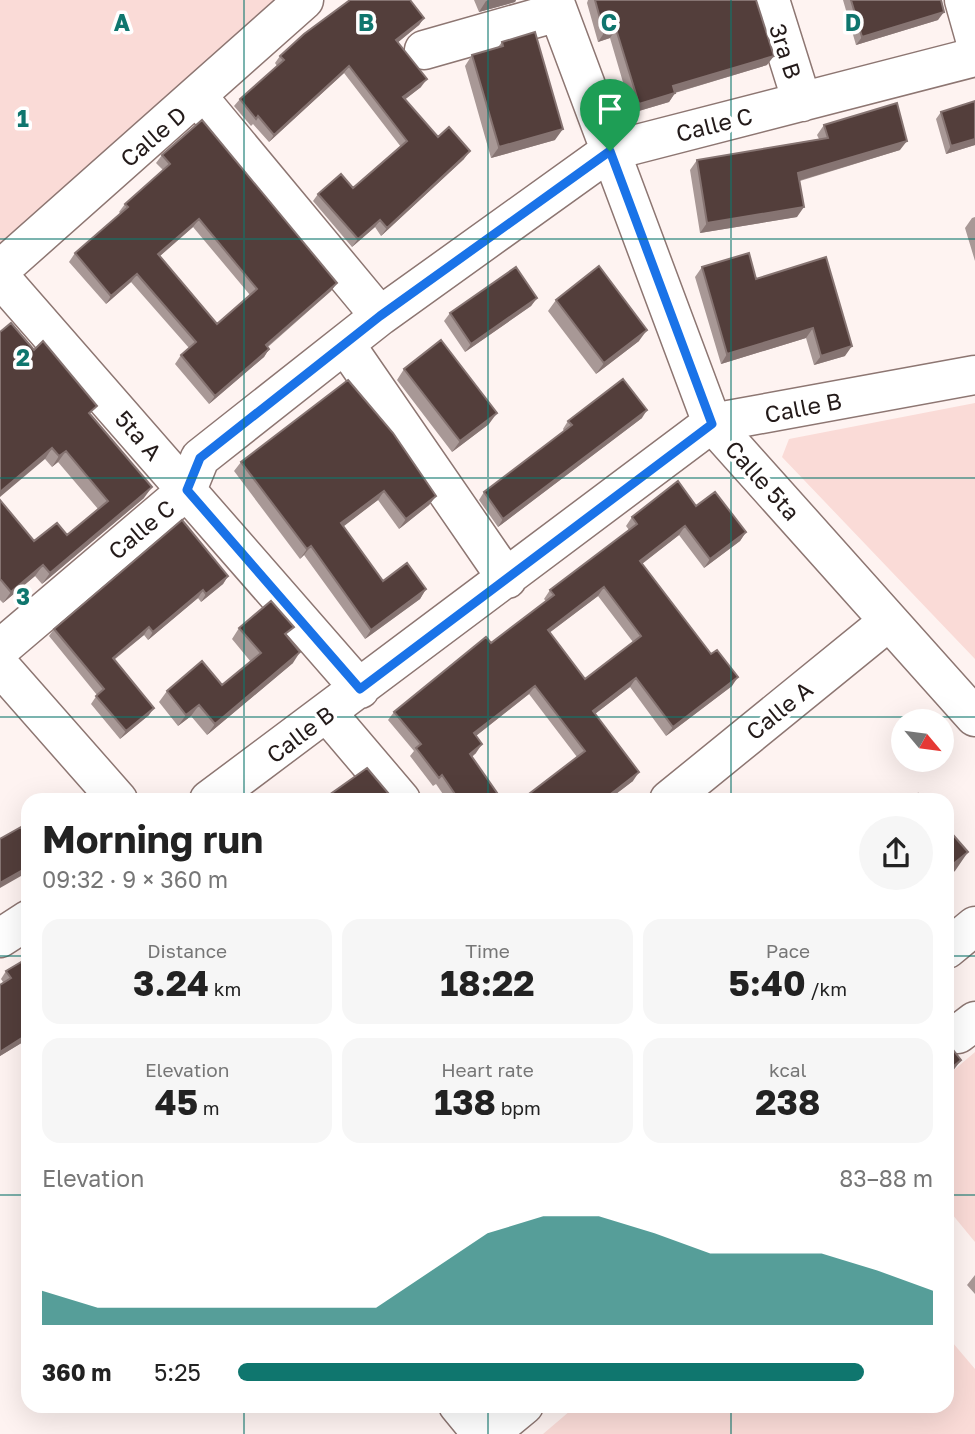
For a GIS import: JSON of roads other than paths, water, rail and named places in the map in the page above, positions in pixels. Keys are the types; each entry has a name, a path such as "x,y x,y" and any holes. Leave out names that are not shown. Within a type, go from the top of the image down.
{"street":[{"name":"Calle D","path":"0,270 198,97 304,0"},
{"name":"3ra B","path":"769,0 802,102"},
{"path":"964,0 975,39"},
{"path":"424,50 556,6"},
{"name":"Calle 5ta","path":"556,6 712,424 975,717"},
{"name":"Calle C","path":"0,649 187,490 200,458 380,316 610,151 975,57"},
{"path":"198,97 380,316"},
{"name":"5ta A","path":"0,277 360,689"},
{"path":"345,344 507,579"},
{"name":"Calle B","path":"218,793 712,424 975,374"},
{"name":"Calle A","path":"678,793 889,621"},
{"path":"0,666 112,793"},
{"path":"327,713 395,793"},
{"path":"0,938 21,924"},
{"path":"954,943 975,926"},
{"path":"465,1413 482,1434"},
{"path":"489,1434 514,1413"}]}
